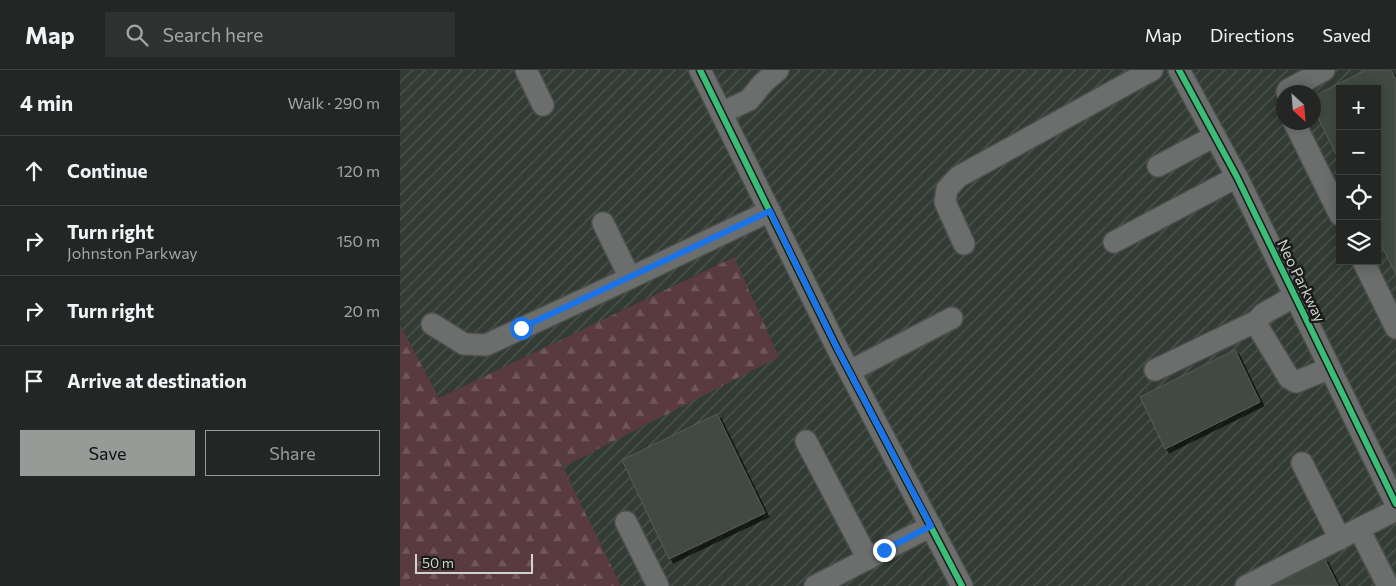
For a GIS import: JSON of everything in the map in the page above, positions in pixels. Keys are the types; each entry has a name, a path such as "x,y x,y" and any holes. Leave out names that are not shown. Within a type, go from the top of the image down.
{"street":[{"path":"526,70 543,106"},
{"path":"700,70 850,371 931,526 954,583"},
{"path":"721,114 749,100 763,83 778,70"},
{"path":"964,244 945,202 947,189 958,177 1152,70"},
{"name":"Neo Parkway","path":"1179,70 1237,177 1396,504"},
{"path":"1296,85 1324,70"},
{"path":"1298,130 1336,207"},
{"path":"1158,166 1214,136"},
{"path":"1114,242 1237,177"},
{"path":"432,324 464,344 486,345 770,211"},
{"path":"603,223 630,278"},
{"path":"1365,265 1396,328"},
{"path":"1155,370 1257,321 1263,314 1295,296"},
{"path":"850,371 952,318"},
{"path":"1257,321 1258,327 1289,378 1296,382 1330,368"},
{"path":"806,441 868,558"},
{"path":"1302,462 1340,539"},
{"path":"1246,586 1396,510"},
{"path":"626,522 658,586"},
{"path":"815,586 931,526"},
{"path":"1359,529 1388,586"}],"shaded area":[{"path":"400,70 1396,70 1396,586 621,586 563,467 779,356 733,257 439,398 400,325"}],"green space":[{"path":"734,257 779,357 563,467 621,586 400,586 400,325 439,398"}],"building":[{"path":"1366,70 1391,70 1396,80 1396,274 1381,245 1381,85 1336,85"},
{"path":"1336,85 1336,154 1321,124 1321,92"},
{"path":"1235,350 1260,402 1165,449 1140,397"},
{"path":"717,414 765,513 669,559 622,460"},
{"path":"1324,558 1338,586 1268,586"}],"cycle path":[{"path":"700,70 837,348 962,586"},
{"path":"1179,70 1237,177 1396,504"}],"route":[{"path":"521,328 770,211 837,348 931,526 884,550"}]}
